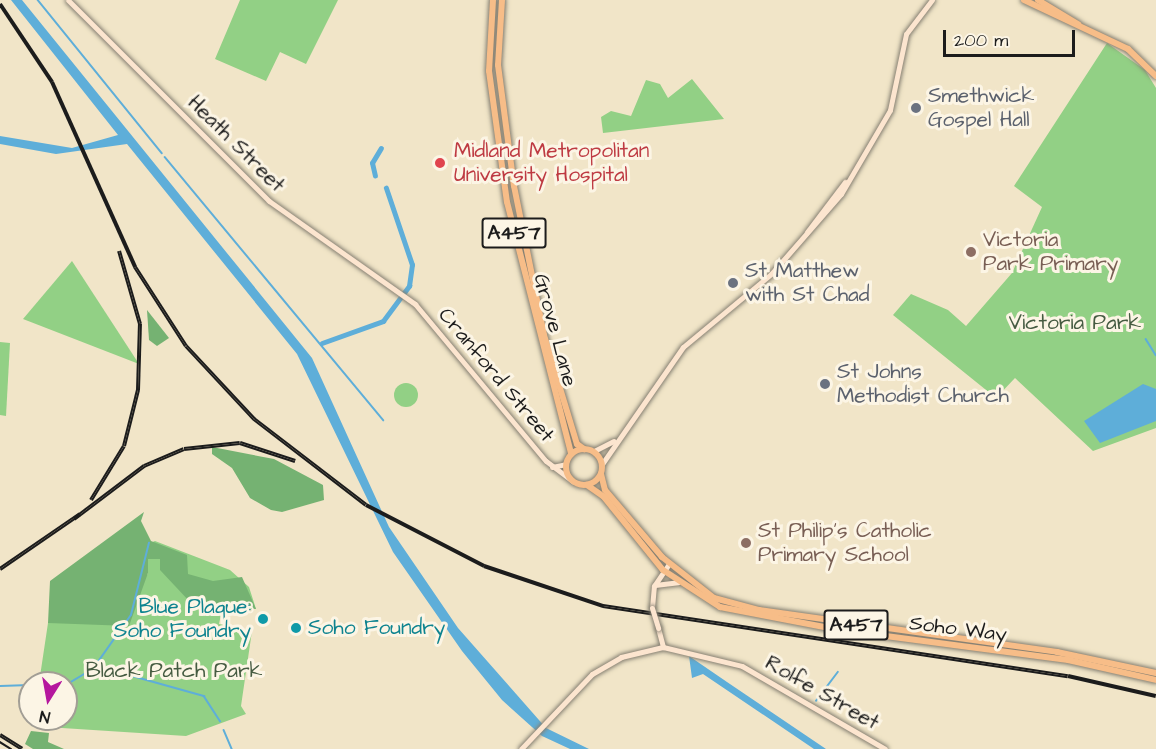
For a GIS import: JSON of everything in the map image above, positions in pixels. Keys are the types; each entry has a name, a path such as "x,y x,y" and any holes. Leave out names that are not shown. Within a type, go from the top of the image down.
{"main road":[{"name":"Heath Street","path":"68,0 269,201 415,304"},
{"name":"Grove Lane","path":"493,0 490,81 516,244 571,454"},
{"name":"Grove Lane","path":"502,0 500,76 514,186 544,335 577,444 584,449"},
{"path":"618,438 594,451 584,449 571,454 566,464 573,481 587,485 601,474 602,464 618,438 683,347 766,279 802,241 861,160 897,88 906,34 932,0"},
{"path":"1024,0 1038,8 1050,11"},
{"path":"1036,0 1038,8"},
{"path":"1036,0 1050,11 1080,27 1128,49 1156,76"},
{"path":"490,81 500,76"},
{"name":"Cranford Street","path":"415,304 552,467 573,481"},
{"path":"594,451 602,464"},
{"name":"Cranford Street","path":"552,467 566,464"},
{"name":"Soho Way","path":"601,474 605,490 669,564 703,592 736,605 1055,655"},
{"name":"Soho Way","path":"587,485 604,497 663,570 708,602 759,616 1055,655"},
{"path":"521,749 545,722 610,661 663,647 652,608 654,586 669,564"},
{"path":"654,586 678,582"},
{"name":"Rolfe Street","path":"663,647 742,666 885,749"},
{"name":"A457","path":"1055,655 1156,673"},
{"name":"A457","path":"1055,655 1156,680"}],"green space":[{"path":"240,0 338,0 306,64 280,52 266,81 215,59"},
{"name":"Victoria Park","path":"1107,43 1145,70 1156,88 1156,428 1093,451 1015,378 996,398 893,315 911,294 948,310 966,326 1012,273 1042,207 1014,186"},
{"path":"692,79 724,119 603,133 601,117 611,111 631,116 646,80 660,84 668,98"},
{"path":"72,261 139,364 23,319"},
{"path":"147,310 169,338 157,346 149,340"},
{"path":"0,342 10,343 6,416 0,415"},
{"path":"406,383 414,387 418,395 414,403 406,407 398,403 394,395 398,387"},
{"path":"212,447 274,459 323,485 324,500 282,512 271,510 250,498 232,468 212,454"},
{"path":"144,512 141,521 151,541 187,555 188,574 213,581 242,577 256,609 190,602 160,570 160,559 148,559 148,573 129,626 48,623 50,581"},
{"name":"Black Patch Park","path":"155,541 230,570 249,587 256,609 223,605 219,624 252,631 241,706 246,714 186,736 78,729 78,671 41,671 48,623 63,622 148,574 146,545"},
{"path":"31,731 49,733 48,742 64,749 33,749 25,744"}],"water":[{"path":"11,0 22,0 312,358 389,527 458,628 546,728 589,749 570,749 542,736 502,700 462,651 393,552 297,354 127,144 56,154 0,144 0,136 72,148 118,135"},
{"path":"1143,384 1156,389 1156,421 1100,443 1084,421"},
{"path":"689,656 826,749 814,749 703,674 692,678"}],"waterway":[{"path":"38,0 162,153"},
{"path":"375,176 372,163 381,148"},
{"path":"165,157 383,420"},
{"path":"322,343 383,321 409,286 412,265 386,188"},
{"path":"1146,339 1156,355"},
{"path":"93,669 131,615 149,543"},
{"path":"78,678 93,669 111,670 204,696 220,721"},
{"path":"816,701 838,672"},
{"path":"0,686 18,685"},
{"path":"224,730 232,749"}],"tram line":[{"path":"0,742 11,749"}],"railway":[{"path":"0,4 52,82 135,267 186,346 254,419 366,505 484,566 603,606 1068,676 1156,696"},
{"path":"91,500 124,446 138,390 140,324 119,251"},
{"path":"74,519 144,466 184,449 240,443 295,461"},
{"path":"0,569 80,514"},
{"path":"0,735 22,749"}],"place":[{"name":"Smethwick Gospel Hall","path":"916,108"},
{"name":"Midland Metropolitan University Hospital","path":"440,163"},
{"name":"Victoria Park Primary","path":"971,252"},
{"name":"St Matthew with St Chad","path":"733,283"},
{"name":"St Johns Methodist Church","path":"825,384"},
{"name":"St Philip's Catholic Primary School","path":"746,543"},
{"name":"Blue Plaque: Soho Foundry","path":"263,619"},
{"name":"Soho Foundry","path":"296,628"}]}
